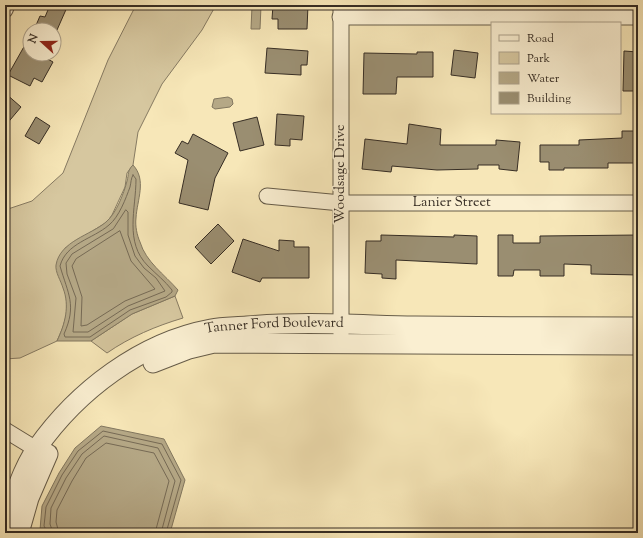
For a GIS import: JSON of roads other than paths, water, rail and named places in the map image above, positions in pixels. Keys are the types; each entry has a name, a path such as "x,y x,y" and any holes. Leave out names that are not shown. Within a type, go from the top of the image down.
{"street":[{"path":"5,10 7,5"},
{"path":"341,11 638,17"},
{"name":"Woodsage Drive","path":"340,344 341,11"},
{"name":"Lanier Street","path":"267,196 341,203 638,203"},
{"name":"Tanner Ford Boulevard","path":"5,526 19,485 40,453 83,396 122,365 182,337 211,329 278,323 483,327 638,327"},
{"name":"Tanner Ford Boulevard","path":"18,533 29,498 40,453 101,395 124,379 156,361 189,349 214,343 638,345"},
{"path":"5,430 40,453"}],"water":[{"path":"252,6 261,6 260,29 251,29"},
{"path":"228,97 232,99 233,104 230,107 215,109 212,107 214,99"},
{"path":"133,165 140,177 136,221 136,230 139,239 146,256 178,290 175,296 132,314 91,341 57,341 66,315 65,295 56,268 59,257 63,250 70,244 100,227 110,218 119,203 126,186 129,171"},
{"path":"101,426 164,439 185,480 170,533 49,533 40,530 42,506 59,473 75,448"}]}
